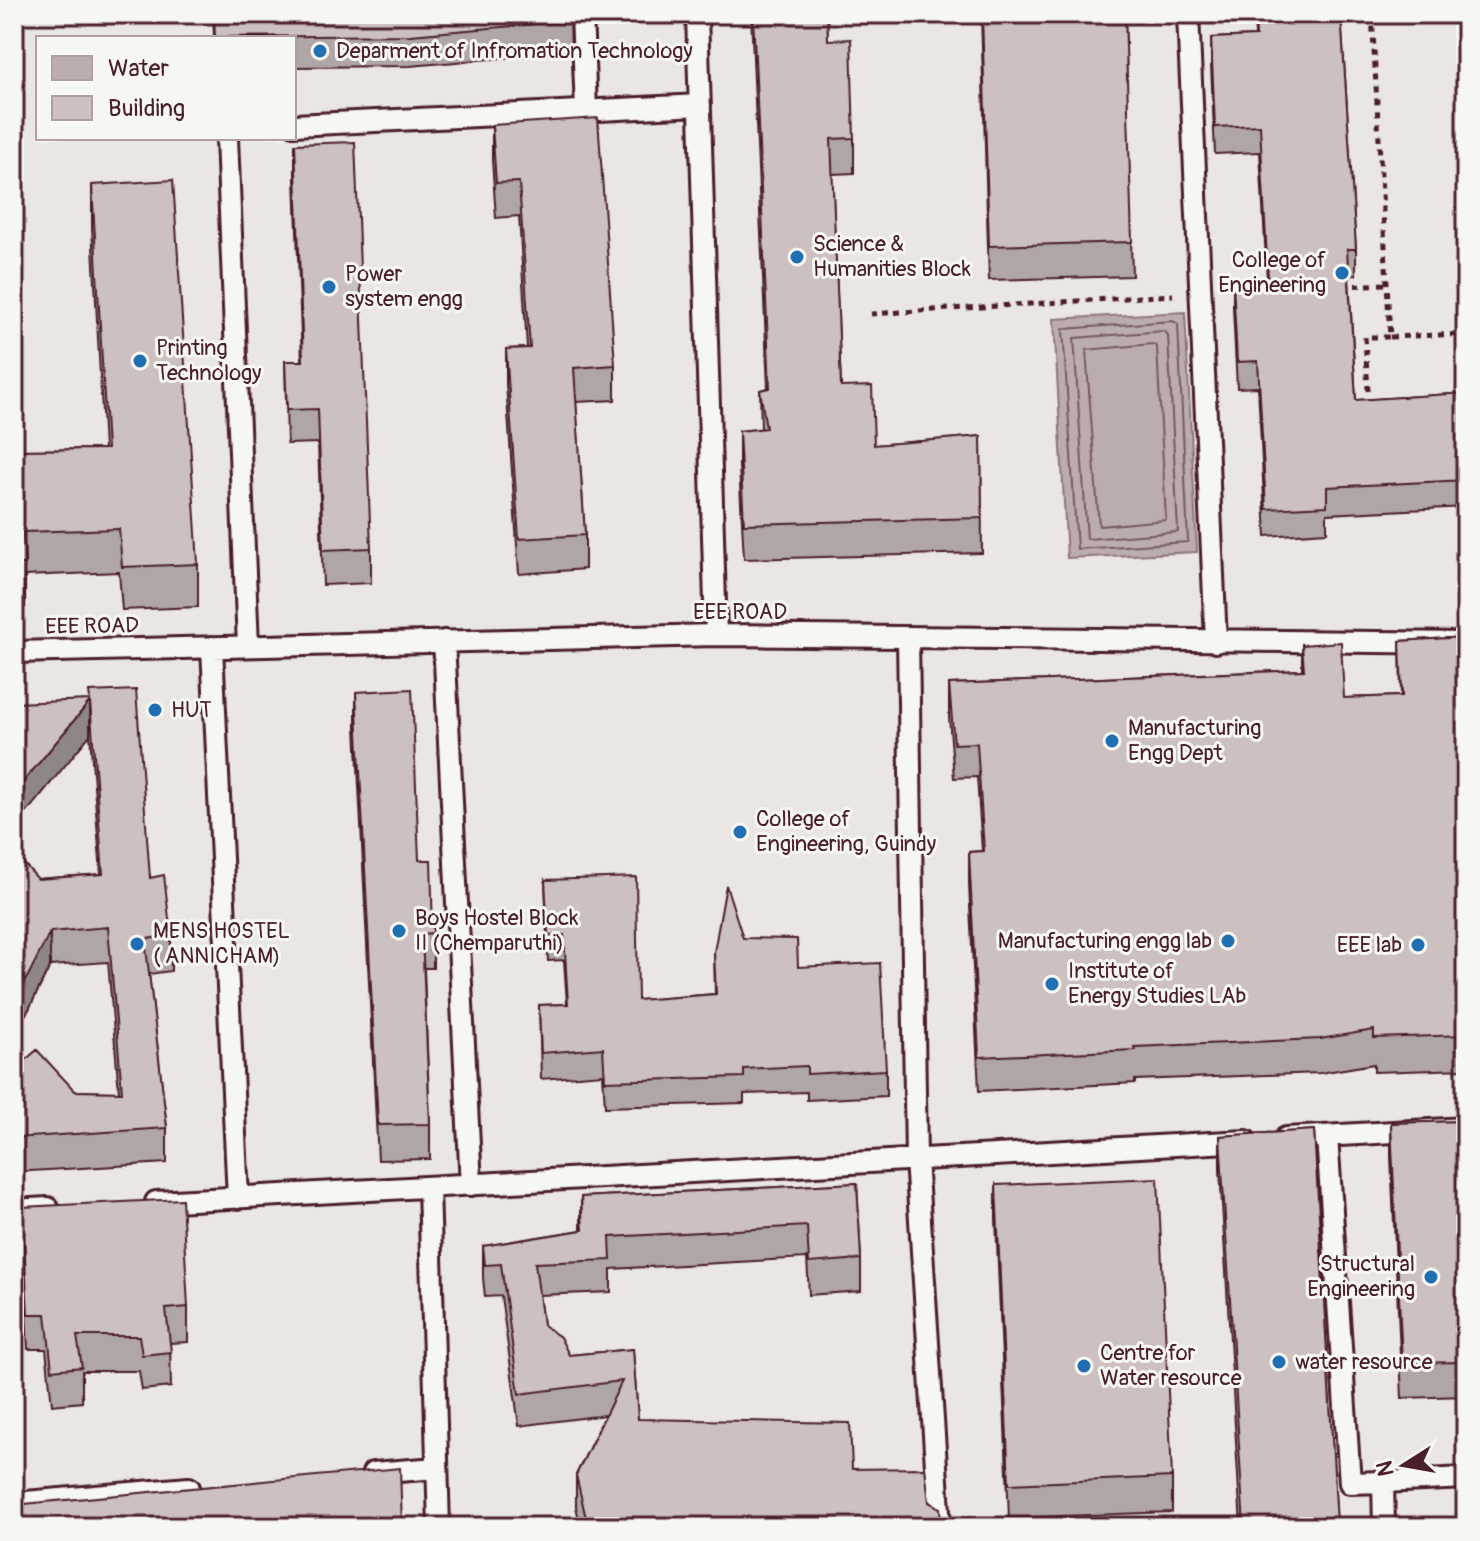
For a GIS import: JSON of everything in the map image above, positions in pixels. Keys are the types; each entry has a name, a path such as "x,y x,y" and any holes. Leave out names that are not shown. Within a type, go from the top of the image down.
{"lane":[{"path":"582,14 586,110"},
{"path":"697,14 716,635"},
{"path":"1188,14 1216,642"},
{"path":"296,125 700,105"},
{"path":"227,140 248,646"},
{"name":"EEE ROAD","path":"14,652 716,635 1466,643"},
{"path":"908,638 916,1159 940,1527"},
{"path":"444,641 471,1185"},
{"path":"212,647 238,1198"},
{"path":"134,1204 1466,1128"},
{"path":"1327,1136 1350,1483 1466,1478"},
{"path":"429,1187 439,1527"},
{"path":"14,1210 74,1207"},
{"path":"359,1474 437,1468"},
{"path":"1383,1482 1384,1527"},
{"path":"14,1503 202,1487"}],"path":[{"path":"1372,14 1390,337"},
{"path":"1340,286 1387,284"},
{"path":"871,314 1200,293"},
{"path":"1368,391 1365,337 1466,334"}],"shaded area":[{"name":"College of Engineering, Guindy","path":"14,14 1466,14 1466,1527 14,1527"}],"water":[{"path":"1185,312 1197,552 1067,558 1054,319"}],"building":[{"path":"214,14 570,14 571,21 410,35 215,36"},
{"name":"Science & Humanities Block","path":"753,14 827,14 828,40 851,39 854,138 831,139 841,387 872,386 874,445 981,436 982,518 744,524 739,431 766,428 760,390 770,388"},
{"path":"982,14 1125,14 1132,242 989,246"},
{"name":"College of Engineering","path":"1255,14 1341,14 1356,249 1347,249 1356,400 1466,393 1466,480 1327,487 1327,506 1266,509 1258,361 1237,362 1233,281 1268,279 1260,125 1215,127 1211,38 1256,36"},
{"path":"598,118 615,365 574,368 585,535 519,539 506,349 530,348 519,182 496,183 492,125"},
{"name":"Power system engg","path":"355,142 371,548 323,550 318,409 287,410 285,361 303,361 295,144"},
{"name":"Printing Technology","path":"173,180 198,564 122,567 119,529 23,532 25,564 14,564 14,387 18,450 107,449 92,185"},
{"path":"1466,637 1466,1035 1374,1038 1374,1030 1320,1039 979,1057 969,852 984,851 977,743 954,744 949,684 1304,670 1302,645 1341,642 1344,698 1402,696 1400,641"},
{"name":"Boys Hostel Block II (Chemparuthi)","path":"412,689 419,860 431,860 433,933 422,934 430,1124 378,1125 356,692"},
{"path":"136,690 150,878 164,875 171,936 145,939 167,1128 14,1138 14,1054 15,1069 37,1050 75,1091 122,1092 108,927 50,932 14,996 14,853 38,879 103,874 90,701 14,793 14,703 90,700 89,692"},
{"path":"636,877 638,1000 716,994 714,952 726,885 743,938 797,939 798,967 880,963 886,1070 807,1074 807,1066 744,1069 744,1077 605,1081 603,1048 541,1053 539,1005 568,1004 564,935 548,935 545,880"},
{"name":"Structural Engineering","path":"1466,1121 1466,1362 1402,1363 1391,1123"},
{"name":"water resource","path":"1314,1130 1337,1524 1244,1527 1220,1136"},
{"name":"Centre for Water resource","path":"1158,1178 1172,1477 1009,1484 996,1185"},
{"path":"857,1183 861,1259 809,1263 807,1226 610,1237 611,1260 535,1263 543,1325 560,1337 569,1355 633,1349 638,1419 850,1423 852,1469 925,1468 929,1502 940,1508 941,1527 588,1527 576,1475 622,1381 519,1394 501,1264 485,1265 483,1246 583,1230 581,1197"},
{"path":"182,1199 188,1307 166,1309 171,1352 142,1355 139,1336 77,1336 82,1367 52,1370 46,1314 28,1314 22,1207"},
{"path":"400,1468 402,1527 14,1527 14,1505"}],"place":[{"name":"Deparment of Infromation Technology","path":"320,51"},
{"name":"Science & Humanities Block","path":"797,257"},
{"name":"College of Engineering","path":"1342,273"},
{"name":"Power system engg","path":"329,287"},
{"name":"Printing Technology","path":"140,361"},
{"name":"HUT","path":"155,710"},
{"name":"Manufacturing Engg Dept","path":"1112,741"},
{"name":"College of Engineering, Guindy","path":"740,832"},
{"name":"Boys Hostel Block II (Chemparuthi)","path":"399,931"},
{"name":"Manufacturing engg lab","path":"1228,941"},
{"name":"MENS HOSTEL ( ANNICHAM)","path":"137,944"},
{"name":"EEE lab","path":"1418,945"},
{"name":"Institute of Energy Studies LAb","path":"1052,984"},
{"name":"Structural Engineering","path":"1431,1277"},
{"name":"water resource","path":"1279,1362"},
{"name":"Centre for Water resource","path":"1084,1366"}]}
